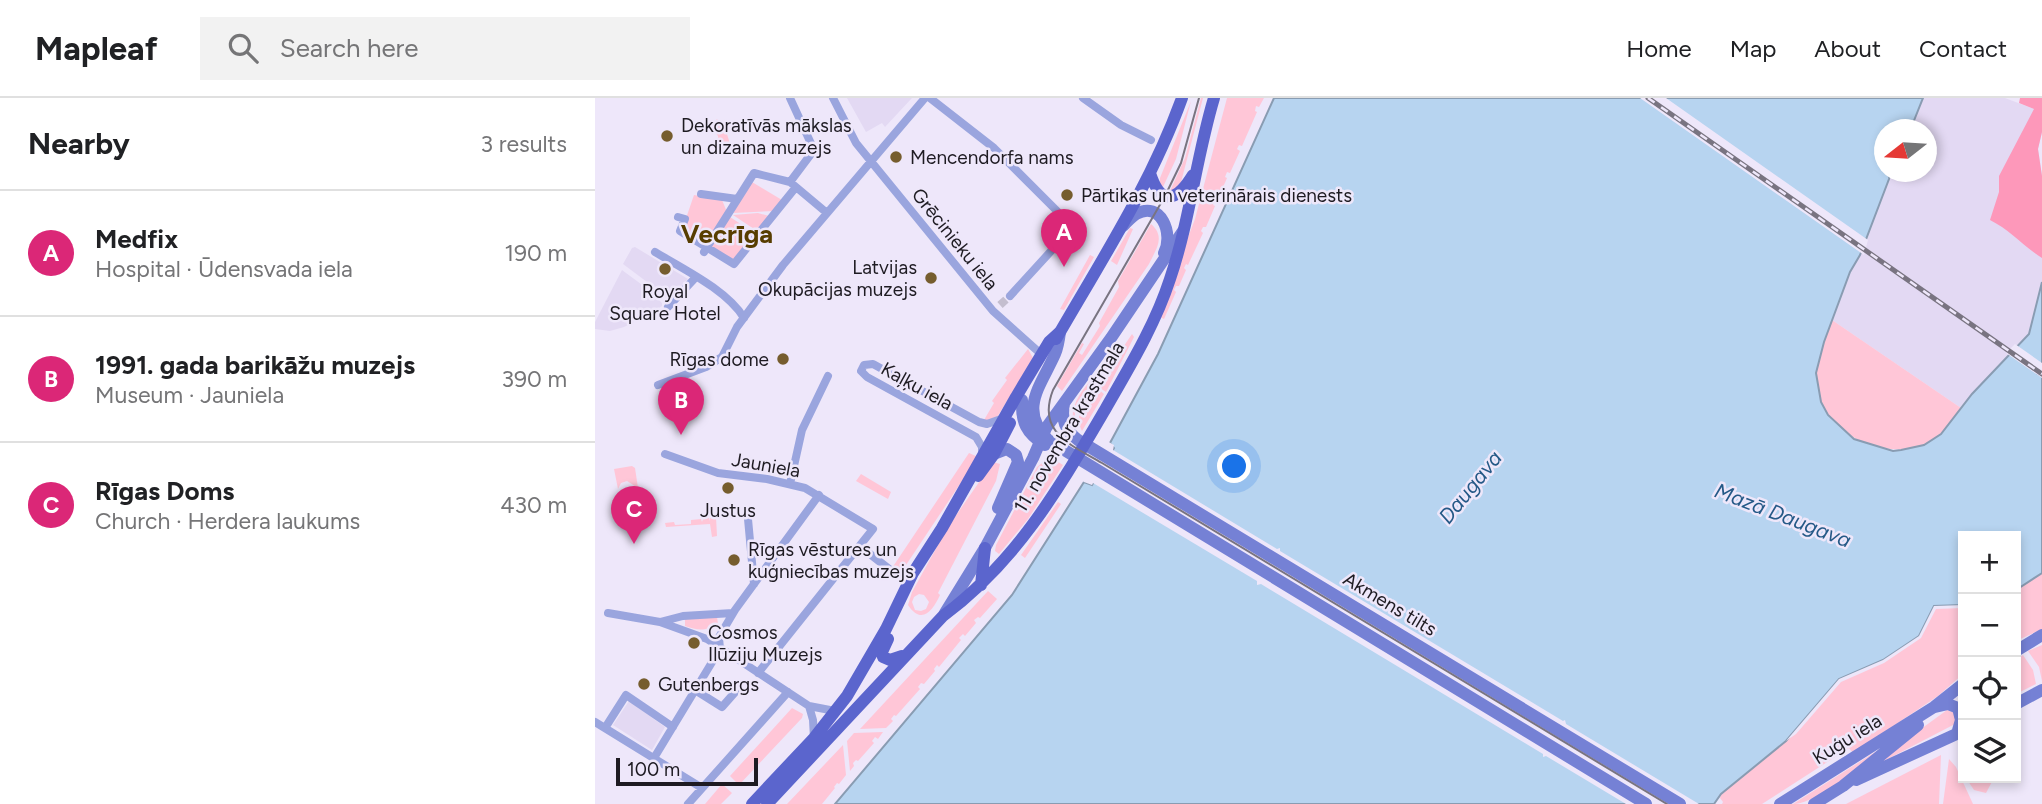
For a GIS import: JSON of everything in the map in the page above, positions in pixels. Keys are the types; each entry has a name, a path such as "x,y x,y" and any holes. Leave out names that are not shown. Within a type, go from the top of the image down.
{"main road":[{"name":"11. novembra krastmala","path":"752,804 814,738 860,674 913,573 1022,400 1122,226 1150,173 1182,98"},
{"name":"11. novembra krastmala","path":"767,804 943,616 981,585 1007,559 1036,521 1125,374 1169,282 1214,98"},
{"path":"1150,173 1155,189 1165,196 1173,197 1183,191 1196,170"},
{"path":"1122,226 1135,215 1151,211 1163,219 1168,245 1151,277"},
{"name":"11. novembra krastmala","path":"943,616 985,548 1042,438 1184,229"},
{"name":"11. novembra krastmala","path":"988,455 1006,415 1041,354 1060,332"},
{"name":"11. novembra krastmala","path":"1060,332 1056,352 1033,401 1035,422 1042,438 1064,453"},
{"path":"1022,400 1024,425 1042,438"},
{"name":"11. novembra krastmala","path":"1064,404 1064,424 1078,440"},
{"name":"Akmens tilts","path":"1078,440 1680,804"},
{"path":"951,602 956,586 999,507 1018,462 1016,455 1007,449 988,455"},
{"name":"11. novembra krastmala","path":"1033,458 1046,451 1064,453"},
{"name":"Akmens tilts","path":"1064,453 1646,804"},
{"path":"981,585 985,548"},
{"path":"903,596 881,654 890,660 908,653"},
{"path":"2021,648 2039,639"},
{"name":"Kuģu iela","path":"1780,804 1934,707 1958,688"},
{"path":"2021,701 2042,690"},
{"path":"1934,707 1948,704 1958,708 1961,720"},
{"name":"Kuģu iela","path":"1814,804 1843,786 1923,720 1934,707"},
{"name":"Kuģu iela","path":"1843,786 1958,734"}],"street":[{"path":"678,217 685,219 680,231 705,250 734,264 793,185 814,150 790,98"},
{"name":"Grēcinieku iela","path":"833,98 856,143 996,308 1041,354"},
{"path":"658,386 722,357 744,318 783,265 870,160 928,98 994,148 1073,227 1010,296"},
{"path":"1083,98 1121,125 1151,140"},
{"path":"705,250 754,173 793,185 827,213"},
{"path":"701,194 737,199"},
{"path":"655,252 737,307 744,318"},
{"path":"669,307 696,277"},
{"name":"Kaļķu iela","path":"988,455 976,437 867,377 862,371 864,365 873,364 979,422 998,422 1006,415"},
{"path":"790,484 802,430 828,376"},
{"name":"Jauniela","path":"665,454 718,473 790,484 820,495 873,529 862,547"},
{"path":"654,758 720,649 719,637 733,613 820,495"},
{"path":"748,519 754,584"},
{"path":"758,673 862,547 898,576 913,573"},
{"path":"608,613 660,622 707,639 809,706 835,711"},
{"path":"660,622 683,616 733,613"},
{"path":"695,690 722,707 737,690"},
{"path":"688,804 788,692"},
{"path":"605,728 626,695 673,727"},
{"path":"809,706 814,738"},
{"path":"595,722 702,788"}],"shaded area":[{"path":"847,98 912,98 885,127 882,123 866,132"},
{"path":"1201,98 1180,186 1170,191 1185,158"},
{"path":"1227,98 1264,98 1259,107 1256,106 1257,112 1242,146 1239,145 1237,149 1240,151 1230,173 1227,172 1227,178 1217,201 1215,200 1206,227 1203,227 1203,233 1184,268 1186,270 1179,286 1174,290 1176,292 1164,319 1158,316 1195,219"},
{"path":"1923,98 2005,98 2042,112 2042,132 2038,149 2042,176 2042,282 2029,334 1961,408 1832,320 1874,220 1887,182 1937,182 1937,119 1915,119"},
{"path":"2020,98 2042,98 2042,132 2038,149 2042,176 2042,258 1990,220 1999,192 1999,176 2034,109 2019,103"},
{"path":"1191,101 1176,159 1163,187 1160,178"},
{"path":"717,119 727,134 731,147 720,152 718,136 711,127"},
{"path":"752,182 782,200 774,211 733,213"},
{"path":"694,195 722,200 727,212 706,245 682,230"},
{"path":"758,213 769,216 757,231 733,215"},
{"path":"730,217 756,234 733,261 709,247"},
{"path":"1151,224 1159,238 1149,264 1062,391 1057,386 1082,343 1084,344 1079,353 1082,355 1100,326 1099,323 1119,287 1118,281"},
{"path":"1130,228 1133,229 1117,265 1111,261"},
{"path":"635,247 688,279 667,301 659,291 623,264"},
{"path":"1090,255 1094,257 1064,310 1060,309"},
{"path":"622,270 649,290 662,306 624,327 610,331 595,329 595,322"},
{"path":"1832,320 1961,408 1940,434 1923,445 1890,449 1858,439 1843,430 1831,418 1822,404 1816,379 1820,353"},
{"path":"1132,334 1134,337 1106,392 1097,386"},
{"path":"1028,349 1033,358 996,419 984,420 994,403 992,401 1007,380 1005,378"},
{"path":"1095,375 1075,413 1075,431 1073,415 1076,401"},
{"path":"1096,387 1104,394 1082,431 1080,413"},
{"path":"969,453 978,457 904,568 896,571 892,568"},
{"path":"1055,460 1063,465 1028,519 999,554 995,551 996,545 1037,467"},
{"path":"993,462 1000,464 996,481 938,593 940,595 937,601 927,614 918,614 908,605 912,592 948,527","holes":["924,595 929,602 926,609 915,610 912,602 914,597"]},
{"path":"632,466 635,468 638,488 627,481 621,483 618,489 614,469"},
{"path":"861,474 891,492 888,499 856,481"},
{"path":"1058,502 1061,504 1025,558 1021,555"},
{"path":"716,517 717,536 712,537 710,524 666,527 665,523 691,524 691,520 701,519 702,522 703,519 709,518 710,521 710,518"},
{"path":"2042,573 2042,629 2021,639 2021,594 2021,587"},
{"path":"988,591 997,599 980,618 974,620 976,623 965,636 963,634 959,638 961,640 939,667 937,665 924,684 921,683 918,687 920,689 896,716 894,715 891,719 893,721 886,728 860,729"},
{"path":"1958,605 1958,678 1938,696 1853,753 1849,748 1762,804 1722,804 1721,794 1786,741 1839,679 1883,660 1934,606"},
{"path":"717,617 718,624 706,629 685,626 685,619"},
{"path":"2042,645 2042,681 2039,667 2028,651"},
{"path":"2023,655 2033,670 2036,684 2021,692 2021,657"},
{"path":"629,701 665,727 652,750 613,725"},
{"path":"792,708 803,714 802,718 739,785 730,776"},
{"path":"1947,710 1955,713 1955,724 1880,763 1910,737"},
{"path":"883,732 878,739 875,737 872,741 874,743 853,763 850,771 847,741 854,733"},
{"path":"843,745 846,775 822,804 787,804"},
{"path":"1883,747 1827,790 1793,804"},
{"path":"1941,755 1939,804 1846,804"},
{"path":"1949,759 1958,771 1958,783 1963,783 1973,804 1943,804"},
{"path":"1969,783 1991,783 1986,793 1974,790"},
{"path":"722,784 732,793 721,804 705,804"}],"water":[{"path":"1274,98 1923,98 1915,119 1874,119 1874,182 1888,182 1824,342 1816,373 1821,402 1828,415 1854,439 1893,451 1924,445 1941,434 1972,394 2029,334 2042,282 2042,370 2038,374 2042,376 2042,573 2021,587 2021,531 1958,531 1958,605 1934,606 1919,636 1883,660 1839,679 1786,741 1721,794 1714,804 835,804 1012,595 1084,482 1092,485 1114,448 1110,443 1158,354"}],"pier":[{"path":"1640,98 1666,98 1868,240 1864,255"},
{"path":"2015,344 2042,363 2042,378 2006,353"},
{"path":"1107,441 1114,445 1113,450 1565,720 1566,724 1699,804 1626,804 1546,756 1543,757 1543,754 1261,584 1257,585 1257,581 1093,483 1084,482 1081,480 1090,481 1110,447"},
{"path":"1958,605 1958,608 1936,609 1921,638 1884,663 1841,682 1796,734 1786,741 1839,679 1883,660 1919,636 1934,606"}],"tunnel":[{"path":"1000,305 1010,296"}],"tram line":[{"path":"1199,98 1181,163 1165,196 1053,390 1049,405 1049,417 1053,427 1060,436 1079,450 1667,804"}],"railway":[{"path":"1648,98 2042,374"}],"place":[{"name":"Dekoratīvās mākslas un dizaina muzejs","path":"667,136"},
{"name":"Mencendorfa nams","path":"896,157"},
{"name":"Pārtikas un veterinārais dienests","path":"1067,195"},
{"name":"Medfix","path":"1064,267"},
{"name":"Royal Square Hotel","path":"665,269"},
{"name":"Latvijas Okupācijas muzejs","path":"931,278"},
{"name":"Rīgas dome","path":"783,359"},
{"name":"1991. gada barikāžu muzejs","path":"681,435"},
{"name":"Justus","path":"728,488"},
{"name":"Rīgas Doms","path":"634,544"},
{"name":"Rīgas vēstures un kuģniecības muzejs","path":"734,560"},
{"name":"Cosmos Ilūziju Muzejs","path":"694,643"},
{"name":"Gutenbergs","path":"644,684"}],"district":[{"name":"Vecrīga","path":"727,234"}],"water label":[{"name":"Daugava","path":"1470,487"},
{"name":"Mazā Daugava","path":"1783,515"}]}
